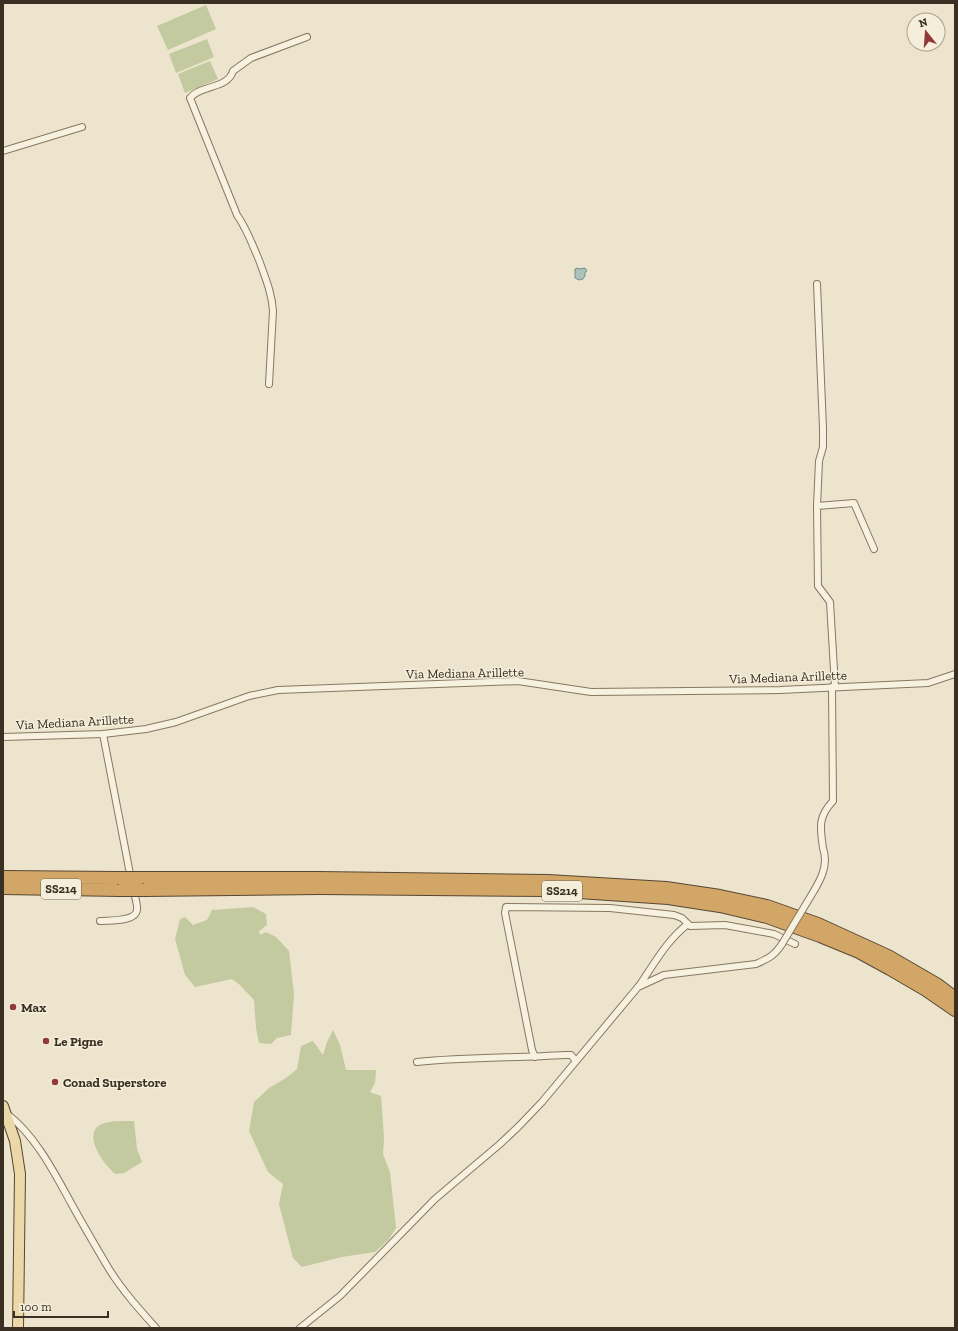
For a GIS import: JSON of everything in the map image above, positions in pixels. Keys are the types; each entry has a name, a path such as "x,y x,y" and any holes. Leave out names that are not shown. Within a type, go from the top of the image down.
{"highway":[{"name":"SS214","path":"3,877 118,884"},
{"name":"SS214","path":"142,884 319,878 548,881 674,889 720,896 767,906 818,924 888,956 938,985 955,998"},
{"name":"SS214","path":"3,888 142,884 320,888 549,890 668,898 720,906 767,917 820,936 859,952 926,990 955,1010"}],"main road":[{"path":"5,1110 14,1141 20,1174 18,1328"}],"street":[{"path":"269,384 273,311 273,301 270,288 247,231 237,214 190,98 193,94 225,81 232,76 233,71 251,58 307,37"},
{"path":"3,151 82,127"},
{"path":"638,988 664,975 756,964 776,953 822,877 825,860 820,828 822,816 833,801 833,687 830,602 818,586 817,506 823,435 817,284"},
{"path":"817,506 854,503 874,549"},
{"name":"Via Mediana Arillette","path":"3,737 103,734 139,730 162,726 249,696 278,690 518,681 591,692 780,690 928,683 955,674"},
{"path":"100,921 130,918 136,915 138,909 124,847 122,827 103,734"},
{"path":"536,1057 532,1050 505,913 506,907 610,908 674,915 682,918 690,926 725,925 774,934 795,944"},
{"path":"300,1328 340,1296 435,1199 500,1144 542,1102 638,988 658,956 677,933 688,924"},
{"path":"417,1062 450,1059 571,1055 576,1061"},
{"path":"5,1110 19,1124 45,1159 110,1270 133,1302 156,1328"}],"green space":[{"path":"206,5 216,29 168,50 157,26"},
{"path":"207,39 214,57 176,73 169,54"},
{"path":"210,61 218,79 185,93 178,74"},
{"path":"253,907 266,914 267,925 259,931 260,935 266,932 276,937 289,951 294,994 291,1035 277,1038 271,1044 259,1043 256,1028 254,1000 232,979 195,987 185,975 175,939 180,919 185,917 193,925 207,920 212,910"},
{"path":"333,1030 340,1045 346,1070 376,1070 375,1083 370,1092 381,1096 384,1138 383,1154 390,1172 396,1228 389,1239 375,1252 342,1257 302,1267 293,1258 279,1204 283,1184 268,1172 249,1131 254,1102 269,1088 286,1078 297,1069 301,1046 313,1041 323,1055"},
{"path":"134,1121 137,1149 142,1162 124,1173 116,1174 106,1165 97,1151 93,1136 95,1130 103,1123 107,1122"}],"water":[{"path":"585,268 587,271 585,272 583,279 579,280 575,278 575,269"}],"place":[{"name":"Max","path":"13,1007"},
{"name":"Le Pigne","path":"46,1041"},
{"name":"Conad Superstore","path":"55,1082"}]}
